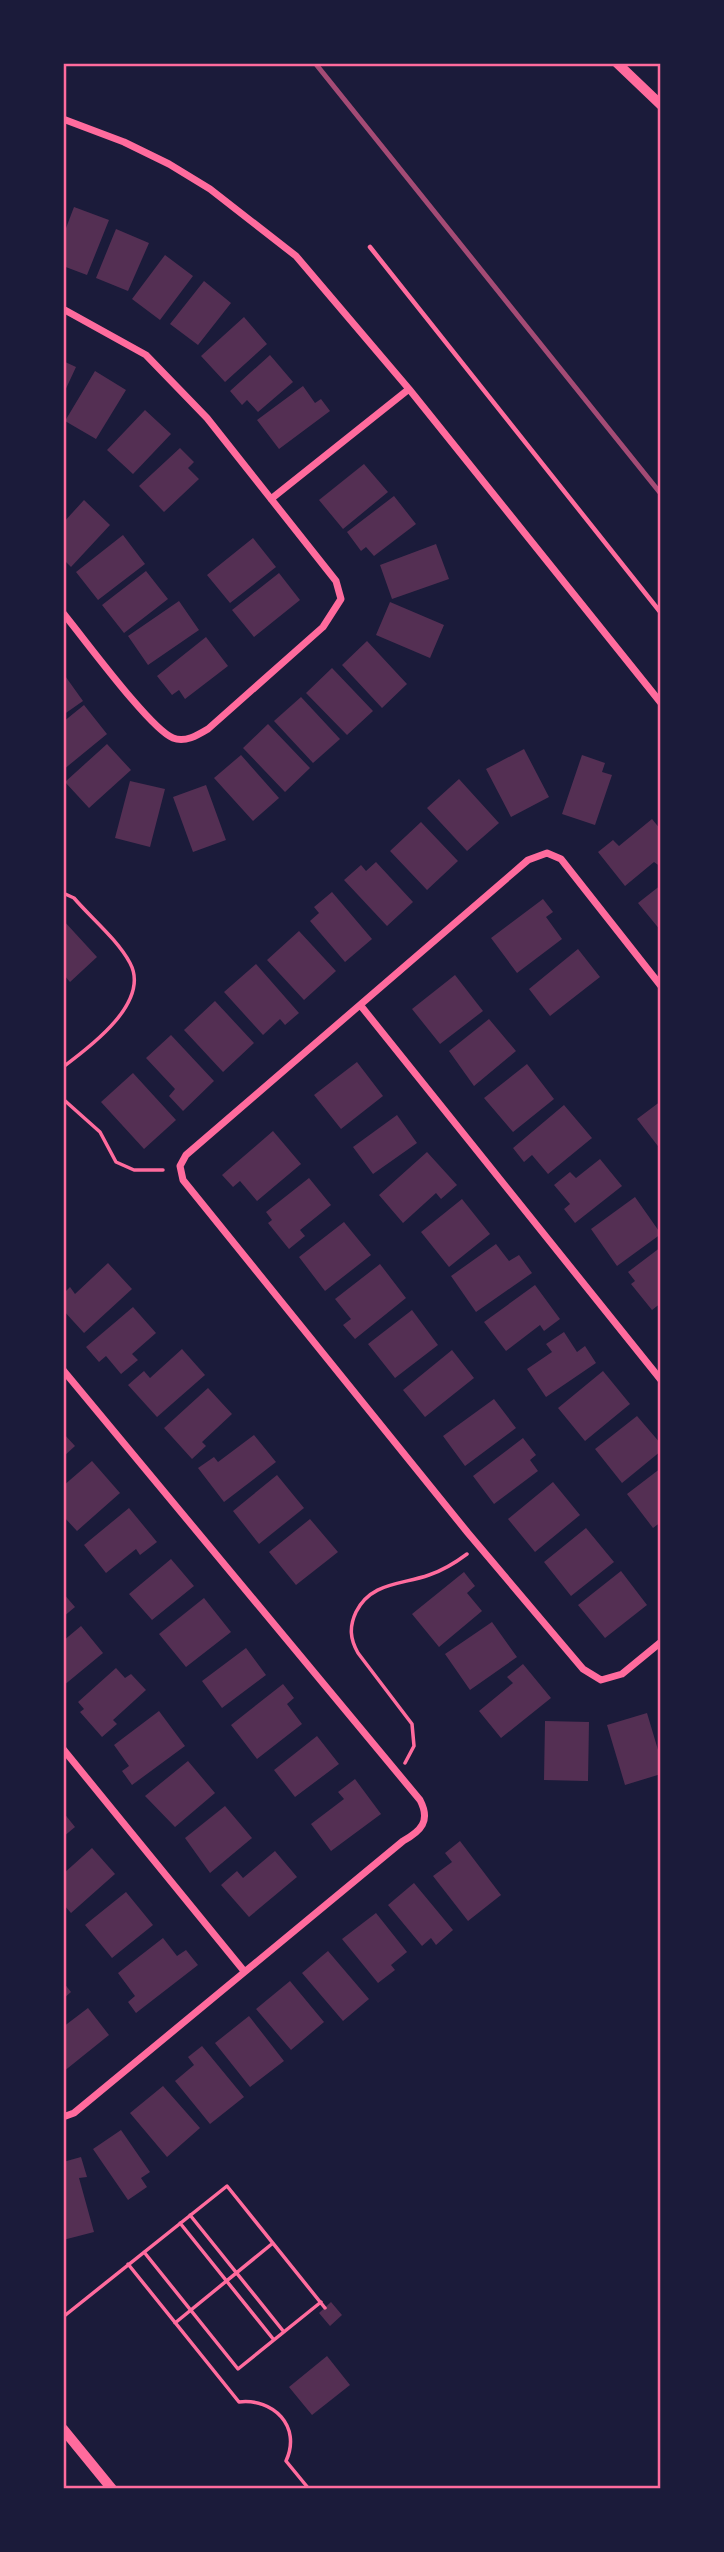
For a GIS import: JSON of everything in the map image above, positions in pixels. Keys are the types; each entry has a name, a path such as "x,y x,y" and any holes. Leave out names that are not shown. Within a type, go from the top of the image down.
{"street":[{"path":"618,63 661,105"},
{"path":"63,119 124,142 169,164 253,221 296,256 409,389 661,703"},
{"path":"63,309 146,355 207,418 336,581 341,598 323,627 208,729 190,739 174,739 154,724 63,613"},
{"path":"271,499 409,389"},
{"path":"661,986 561,859 547,853 528,860 186,1155 180,1166 183,1180 468,1533 583,1669 601,1680 622,1674 661,1642"},
{"path":"361,1006 661,1380"},
{"path":"63,1370 421,1800 425,1817 419,1832 404,1841 244,1971 74,2113 63,2117"},
{"path":"63,1749 244,1971"},
{"path":"63,2429 112,2489"}],"lane":[{"path":"370,247 661,613"}],"path":[{"path":"63,893 74,898 129,961 135,983 129,1005 120,1016 63,1067"},
{"path":"63,1099 100,1132 116,1162 134,1170 163,1170"},
{"path":"405,1763 414,1746 412,1724 358,1653 351,1640 352,1620 367,1594 379,1587 448,1567 467,1554"},
{"path":"63,2317 227,2186 326,2308"},
{"path":"190,2215 284,2332"},
{"path":"180,2223 274,2340"},
{"path":"175,2323 273,2243"},
{"path":"144,2252 238,2369 321,2302"},
{"path":"128,2264 239,2402 257,2401 284,2418 290,2435 286,2461 309,2489"}],"building":[{"path":"74,207 109,220 87,275 63,266 63,236"},
{"path":"116,229 149,243 128,291 96,278"},
{"path":"165,255 193,276 160,320 132,299"},
{"path":"204,281 231,303 198,345 170,324"},
{"path":"244,317 267,344 225,382 201,356"},
{"path":"270,355 293,382 258,412 247,400 242,405 230,391"},
{"path":"63,361 76,367 63,395"},
{"path":"95,371 126,390 96,439 65,421"},
{"path":"303,386 315,403 321,399 330,411 279,449 257,420"},
{"path":"145,410 171,434 133,474 107,450"},
{"path":"180,448 194,462 188,468 199,479 164,512 139,486"},
{"path":"364,464 388,492 343,529 319,500"},
{"path":"394,496 416,524 374,556 366,547 361,551 347,532"},
{"path":"84,500 110,525 71,567 63,559 63,523"},
{"path":"123,535 145,564 98,600 76,572"},
{"path":"253,538 276,567 230,603 207,575"},
{"path":"436,544 449,579 392,599 380,565"},
{"path":"146,571 168,599 124,633 102,605"},
{"path":"279,573 300,600 254,637 232,610"},
{"path":"179,601 199,630 148,665 128,636"},
{"path":"390,602 444,625 430,658 376,635"},
{"path":"206,637 228,666 185,699 179,690 172,695 157,676"},
{"path":"367,641 407,684 382,708 342,665"},
{"path":"332,668 373,711 347,735 306,693"},
{"path":"63,673 83,701 63,715"},
{"path":"301,697 340,739 313,763 274,721"},
{"path":"84,705 107,734 63,770 63,722"},
{"path":"268,724 310,768 285,792 243,748"},
{"path":"107,744 131,770 89,808 65,782"},
{"path":"524,749 549,797 511,817 486,769"},
{"path":"241,755 279,798 253,821 214,778"},
{"path":"582,755 605,763 602,772 612,775 595,825 562,814"},
{"path":"459,779 499,823 467,851 427,808"},
{"path":"130,781 165,789 150,847 115,838"},
{"path":"206,785 226,840 193,852 173,797"},
{"path":"652,819 661,830 661,867 654,862 625,886 598,852 613,840 619,846"},
{"path":"421,822 458,861 427,890 390,851"},
{"path":"376,862 413,902 387,926 344,880 361,865 366,871"},
{"path":"661,885 661,931 638,903"},
{"path":"332,892 372,939 345,962 310,921 319,913 314,907"},
{"path":"543,899 553,912 546,917 562,939 517,973 491,938"},
{"path":"63,920 97,957 70,982 63,974"},
{"path":"299,931 336,971 304,1000 267,960"},
{"path":"578,949 600,977 550,1016 529,989"},
{"path":"256,964 299,1013 285,1025 280,1019 263,1035 224,992"},
{"path":"455,975 483,1011 440,1044 412,1009"},
{"path":"215,1001 254,1043 223,1072 184,1030"},
{"path":"489,1019 516,1051 474,1086 449,1051"},
{"path":"171,1035 214,1081 183,1111 169,1096 175,1089 146,1058"},
{"path":"357,1062 383,1096 341,1129 314,1095"},
{"path":"527,1064 554,1099 513,1132 484,1098"},
{"path":"133,1073 176,1120 144,1149 101,1102"},
{"path":"661,1101 661,1150 637,1119"},
{"path":"564,1105 592,1138 548,1174 532,1155 524,1162 513,1148"},
{"path":"397,1115 417,1143 373,1174 353,1147"},
{"path":"273,1131 301,1164 257,1201 240,1181 233,1187 222,1175"},
{"path":"427,1152 457,1185 441,1199 436,1193 403,1223 379,1195"},
{"path":"600,1159 622,1186 575,1223 564,1209 570,1204 554,1185 570,1172 576,1178"},
{"path":"309,1178 331,1205 300,1230 305,1236 289,1249 268,1223 272,1220 266,1212"},
{"path":"635,1197 661,1234 617,1266 591,1229"},
{"path":"462,1199 490,1234 449,1267 421,1232"},
{"path":"344,1222 371,1255 325,1291 299,1257"},
{"path":"496,1244 509,1261 519,1255 532,1273 476,1312 451,1276"},
{"path":"661,1247 661,1303 652,1310 631,1284 635,1281 628,1272"},
{"path":"108,1263 132,1289 84,1333 63,1310 63,1294 70,1287 75,1294"},
{"path":"380,1264 406,1298 355,1339 343,1325 351,1319 335,1299"},
{"path":"535,1285 560,1319 544,1331 540,1325 506,1351 484,1322"},
{"path":"133,1307 156,1333 132,1354 138,1360 121,1374 106,1356 99,1362 86,1347"},
{"path":"412,1310 438,1345 395,1378 368,1344"},
{"path":"564,1332 577,1352 585,1346 596,1363 546,1397 527,1369 552,1352 546,1344"},
{"path":"182,1349 205,1375 157,1417 128,1385 144,1371 150,1378"},
{"path":"452,1350 474,1378 425,1417 403,1390"},
{"path":"603,1371 630,1404 585,1441 558,1408"},
{"path":"208,1388 232,1414 202,1442 206,1446 192,1459 164,1428"},
{"path":"494,1399 516,1428 465,1466 443,1436"},
{"path":"637,1416 661,1444 661,1451 622,1483 595,1449"},
{"path":"63,1433 75,1446 63,1457"},
{"path":"254,1435 276,1462 224,1502 198,1468 214,1457 218,1462"},
{"path":"523,1438 536,1455 530,1460 538,1471 494,1504 473,1476"},
{"path":"92,1461 120,1493 77,1531 63,1516 63,1486"},
{"path":"661,1468 661,1522 653,1528 627,1494"},
{"path":"277,1475 304,1508 259,1544 233,1511"},
{"path":"553,1482 580,1515 535,1552 508,1519"},
{"path":"129,1508 157,1542 140,1555 136,1549 106,1573 84,1545"},
{"path":"310,1519 338,1552 296,1585 269,1552"},
{"path":"586,1528 614,1562 571,1596 544,1562"},
{"path":"171,1559 194,1586 152,1620 129,1594"},
{"path":"621,1571 647,1605 605,1638 578,1605"},
{"path":"464,1572 475,1586 467,1593 482,1611 439,1647 412,1614"},
{"path":"63,1593 75,1607 63,1617"},
{"path":"204,1598 231,1632 186,1667 159,1634"},
{"path":"492,1622 517,1657 470,1690 445,1654"},
{"path":"81,1626 103,1653 63,1686 63,1641"},
{"path":"246,1648 266,1675 222,1708 202,1681"},
{"path":"523,1664 551,1698 501,1738 479,1711 513,1683 507,1677"},
{"path":"116,1668 125,1678 131,1674 146,1690 113,1720 117,1724 102,1737 80,1712 84,1709 78,1702"},
{"path":"283,1684 294,1698 287,1704 302,1724 257,1759 231,1725"},
{"path":"159,1711 185,1746 132,1785 122,1771 129,1766 114,1745"},
{"path":"647,1713 661,1760 661,1774 625,1785 607,1725"},
{"path":"545,1721 589,1722 588,1781 544,1780"},
{"path":"317,1736 339,1764 295,1797 274,1770"},
{"path":"188,1761 215,1793 175,1827 145,1796"},
{"path":"355,1779 381,1814 331,1851 311,1824 344,1799 338,1792"},
{"path":"225,1806 252,1838 210,1873 185,1838"},
{"path":"63,1812 75,1827 63,1837"},
{"path":"460,1841 501,1895 468,1921 433,1876 452,1862 445,1853"},
{"path":"92,1848 115,1874 71,1913 63,1904 63,1874"},
{"path":"275,1851 297,1877 249,1917 221,1885 237,1871 243,1878"},
{"path":"414,1883 453,1930 436,1945 431,1938 422,1946 388,1905"},
{"path":"126,1892 153,1925 112,1958 85,1925"},
{"path":"376,1913 407,1952 391,1965 395,1970 378,1983 342,1939"},
{"path":"163,1938 177,1956 186,1950 198,1965 136,2013 128,2002 135,1996 118,1973"},
{"path":"328,1951 369,1999 343,2021 302,1973"},
{"path":"290,1981 324,2022 291,2050 256,2009"},
{"path":"63,1982 71,1992 63,1999"},
{"path":"88,2008 109,2035 63,2072 63,2027"},
{"path":"249,2016 284,2061 250,2087 215,2043"},
{"path":"202,2046 244,2097 210,2124 175,2081 194,2065 188,2057"},
{"path":"163,2086 200,2128 167,2157 130,2113"},
{"path":"121,2130 150,2172 141,2178 147,2187 128,2200 93,2149"},
{"path":"81,2157 87,2177 79,2178 94,2232 63,2240 63,2162"},
{"path":"331,2302 342,2315 330,2326 319,2313"},
{"path":"327,2356 350,2385 312,2415 289,2387"}],"railway":[{"path":"315,63 661,494"}]}
